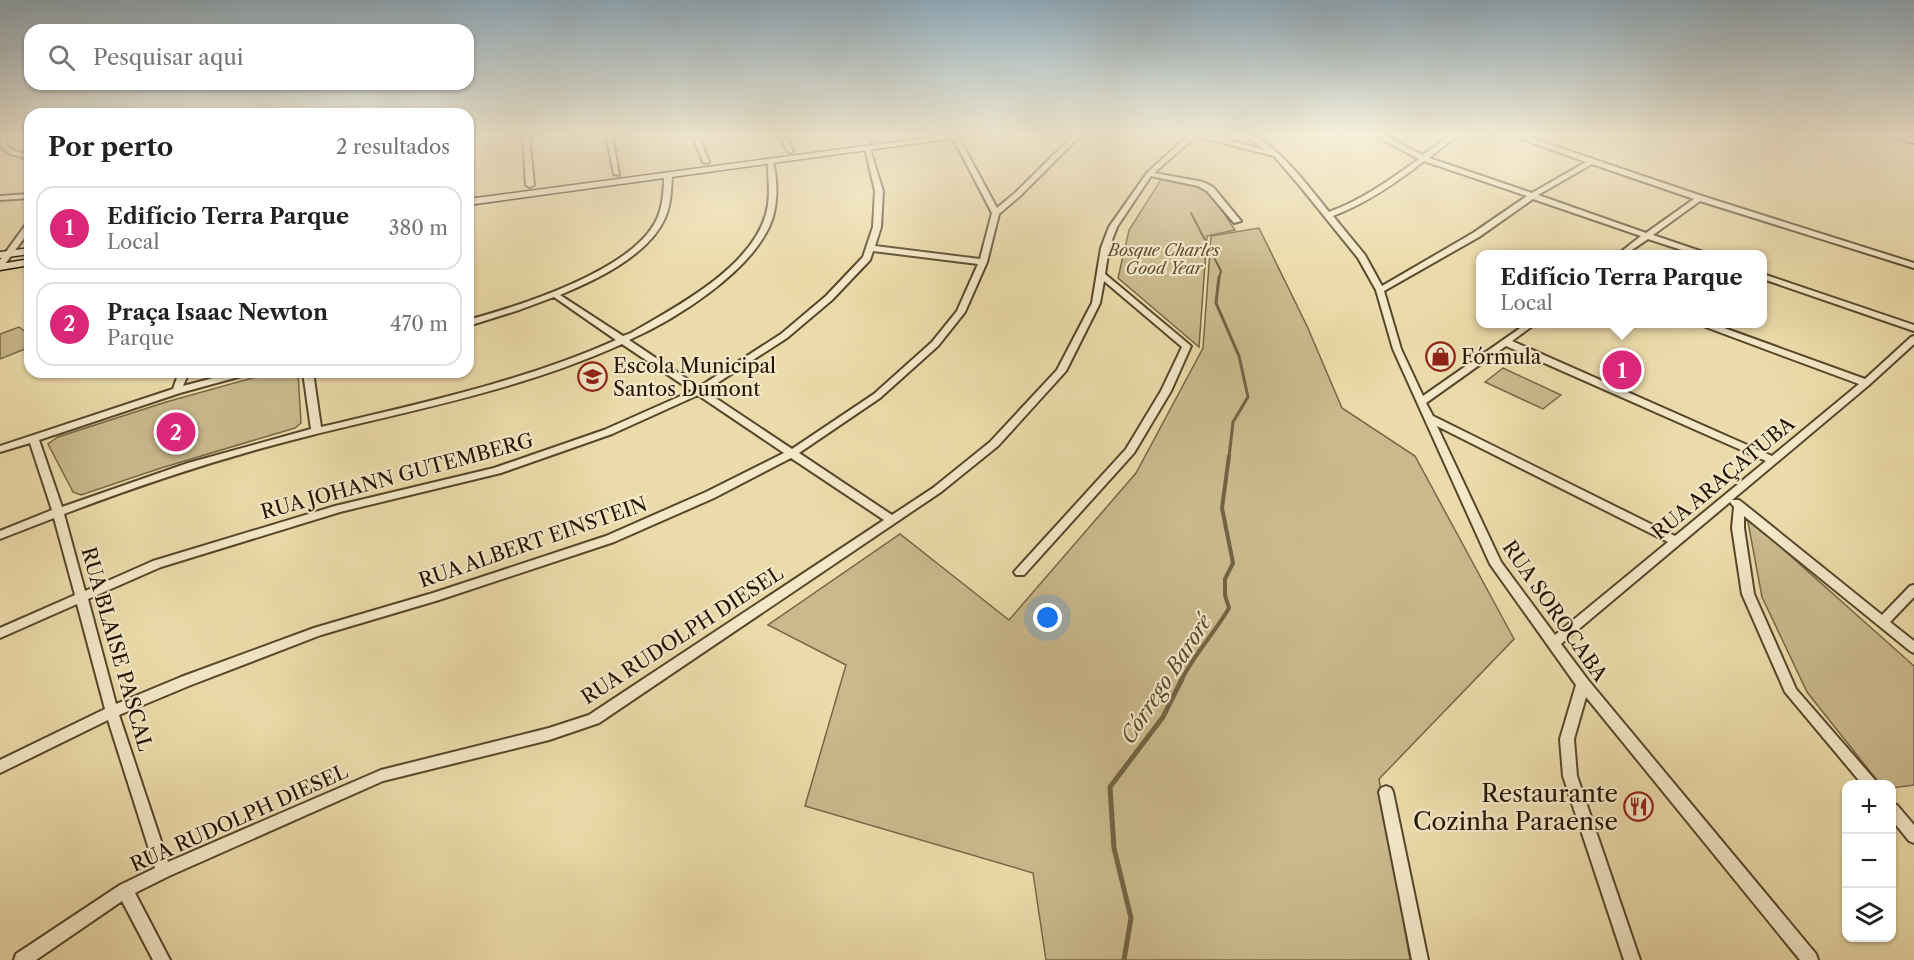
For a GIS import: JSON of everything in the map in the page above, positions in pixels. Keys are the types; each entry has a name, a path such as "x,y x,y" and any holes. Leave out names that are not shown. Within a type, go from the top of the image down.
{"main road":[{"path":"474,201 594,179"},
{"path":"474,193 530,185 634,179"},
{"path":"4,255 24,252"},
{"path":"0,266 24,263"}],"street":[{"path":"529,179 530,185"},
{"path":"474,321 554,294 615,264 644,241 658,226 667,205 668,179"},
{"path":"0,535 192,465 316,429 473,393 541,373 601,351 660,321 719,282 752,248 769,217 772,179"},
{"name":"RUA JOHANN GUTEMBERG","path":"0,633 157,564 350,506 497,471 608,432 699,391 793,328 829,298 867,258 877,227 879,191 877,179"},
{"path":"978,179 996,213 1012,202 1033,179"},
{"name":"RUA RUDOLPH DIESEL","path":"22,960 126,891 164,871 381,776 549,734 594,719 937,490 994,444 1061,371 1096,303 1105,248 1113,227 1146,179"},
{"path":"1173,179 1200,184 1210,189 1237,221"},
{"name":"RUA SOROCABA","path":"1297,179 1362,257 1380,290 1397,349 1496,564 1582,684 1810,960"},
{"path":"1328,215 1348,209 1365,200 1394,179"},
{"path":"1483,179 1686,250"},
{"path":"1380,290 1476,235 1532,196 1562,179"},
{"path":"1641,179 1914,266"},
{"path":"0,198 24,196"},
{"path":"1628,250 1699,198"},
{"name":"RUA ALBERT EINSTEIN","path":"0,767 112,712 318,631 435,597 610,539 710,495 791,454 877,396 935,344 961,312 983,262 996,213"},
{"path":"0,266 4,255 24,232"},
{"path":"870,248 983,262"},
{"path":"1020,572 1130,451 1166,391 1187,346 1101,275"},
{"path":"1767,277 1914,328"},
{"path":"554,294 891,520"},
{"path":"1420,402 1525,328"},
{"path":"1717,328 1866,383"},
{"name":"RUA ARAÇATUBA","path":"1554,644 1866,383 1914,339"},
{"path":"1506,342 1773,460"},
{"path":"177,391 182,378"},
{"path":"0,449 177,391 224,378"},
{"path":"309,378 316,429"},
{"path":"1427,417 1675,541"},
{"name":"RUA BLAISE PASCAL","path":"33,437 82,595 112,712 164,871"},
{"path":"1727,498 1914,648"},
{"path":"1739,506 1738,528 1748,594 1791,692 1867,780"},
{"path":"1883,622 1914,589"},
{"path":"1582,684 1567,739 1570,776 1632,960"},
{"path":"1386,792 1420,960"},
{"path":"1896,815 1914,836"},
{"path":"126,891 162,960"}],"green space":[{"name":"Bosque Charles Good Year","path":"1161,179 1166,179 1191,184 1207,192 1235,230 1207,236 1199,347 1118,278 1129,230"},
{"path":"1259,228 1307,326 1342,408 1415,456 1514,639 1379,779 1410,960 1046,960 1033,873 805,806 846,665 768,625 900,534 1009,620 1136,473 1203,348 1211,236"},
{"path":"19,327 24,331 24,349 0,359 0,334"},
{"path":"1503,368 1561,395 1543,409 1485,382"},
{"path":"252,378 298,378 301,423 295,428 161,468 81,495 73,492 48,444 58,437 166,402"},
{"path":"1747,517 1914,666 1914,785 1896,787 1896,780 1877,780 1807,692 1762,597"}],"waterway":[{"name":"Córrego Baroré","path":"1191,213 1221,271 1219,278"},
{"name":"Córrego Baroré","path":"1219,277 1216,303 1239,356 1248,397 1233,422 1229,457"},
{"name":"Córrego Baroré","path":"1181,681 1229,608 1225,595 1225,579 1233,563 1222,508 1229,456"},
{"name":"Córrego Baroré","path":"1124,960 1131,918 1114,848 1110,787 1163,717 1181,681"}],"place":[{"name":"Fórmula","path":"1440,357"},
{"name":"Edifício Terra Parque","path":"1622,370"},
{"name":"Escola Municipal Santos Dumont","path":"592,377"},
{"name":"Praça Isaac Newton","path":"176,432"},
{"name":"Restaurante Cozinha Paraense","path":"1639,807"}]}
